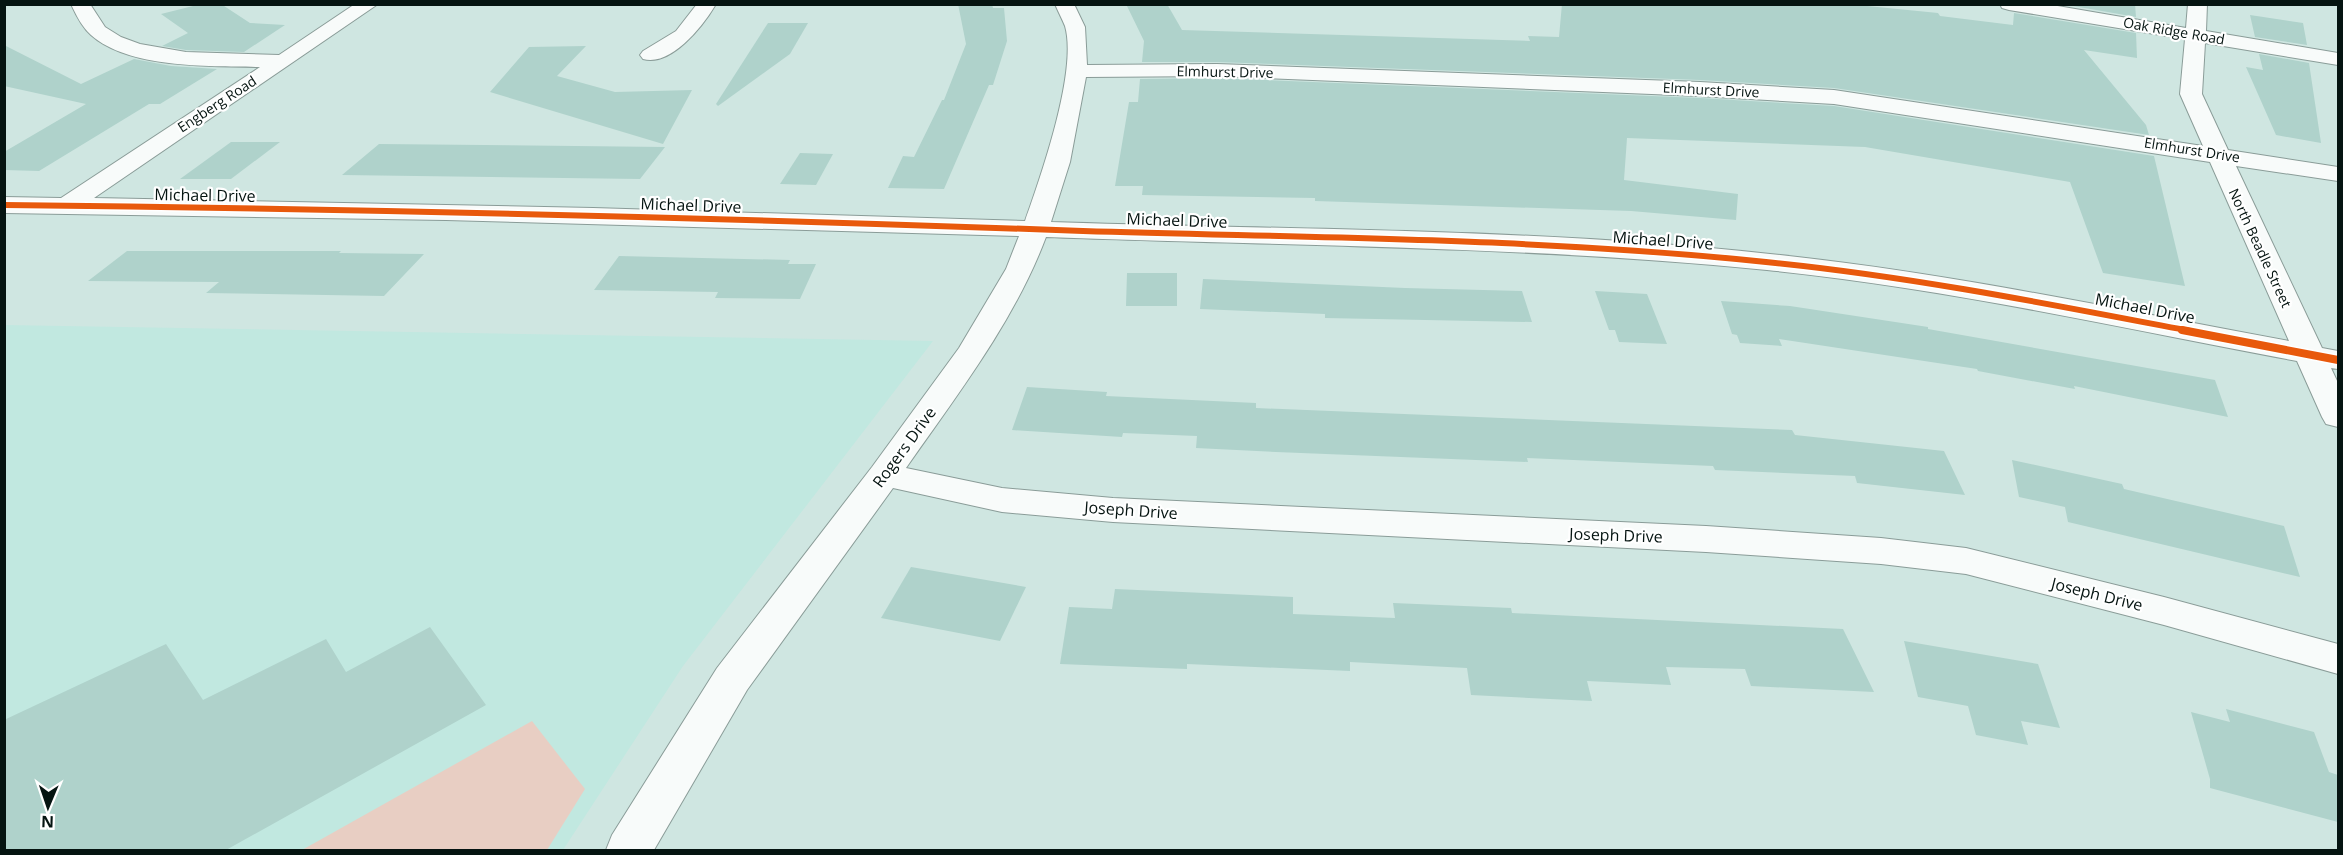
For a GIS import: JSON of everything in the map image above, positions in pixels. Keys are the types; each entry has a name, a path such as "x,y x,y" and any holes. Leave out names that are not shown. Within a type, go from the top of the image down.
{"street":[{"path":"80,4 99,32 129,48 191,59 283,61"},
{"name":"Engberg Road","path":"66,206 369,4"},
{"path":"650,55 676,42 694,26 707,4"},
{"name":"Rogers Drive","path":"629,850 732,679 884,475 973,350 1020,269 1060,154 1077,71 1075,27 1064,4"},
{"name":"Oak Ridge Road","path":"2009,4 2338,59"},
{"name":"North Beadle Street","path":"2198,4 2191,94 2338,417"},
{"name":"Elmhurst Drive","path":"1077,71 1217,70 1815,95 1864,100 2338,174"},
{"name":"Michael Drive","path":"4,205 1036,228 1618,249 1770,262 1917,280 2032,300 2338,360"},
{"name":"Joseph Drive","path":"884,475 1002,500 1113,510 1706,538 1881,551 1966,561 2164,611 2338,659"}],"shaded area":[{"path":"4,325 933,341 683,666 563,850 5,850"},
{"path":"532,721 585,789 547,850 302,850"}],"building":[{"path":"201,4 221,4 250,23 285,25 244,52 186,50 162,46 188,33 161,14"},
{"path":"958,4 992,4 993,8 1004,8 1007,41 993,85 989,85 944,189 888,188 903,156 914,157 944,100 966,44"},
{"path":"1126,4 1167,4 1182,30 1530,41 1528,36 1559,37 1562,4 1847,4 1938,13 1940,16 2013,25 2014,13 2136,33 2137,58 2084,50 2146,125 2149,135 1834,88 1700,80 1217,62 1142,62 1144,41"},
{"path":"2062,4 2135,4 2136,17"},
{"path":"2250,15 2303,23 2307,45 2255,37"},
{"path":"768,23 808,23 790,54 718,106 716,104"},
{"path":"4,45 81,84 134,59 171,66 217,69 160,104 149,104 39,171 4,170 4,152 86,104 4,86"},
{"path":"586,46 557,76 615,92 692,90 663,144 490,92 529,47"},
{"path":"2259,54 2309,63 2321,143 2276,135 2246,67 2263,70"},
{"path":"1217,78 1700,98 1834,106 2154,156 2185,286 2103,273 2070,182 1865,147 1627,138 1624,180 1738,194 1736,220 1631,211 1315,201 1315,198 1142,195 1143,186 1115,186 1129,102 1138,102 1140,79"},
{"path":"231,142 280,142 231,179 180,179"},
{"path":"379,144 665,147 640,179 342,175"},
{"path":"800,153 833,154 816,185 780,184"},
{"path":"127,251 341,251 339,253 424,254 384,296 206,293 219,282 88,281"},
{"path":"619,256 790,260 788,264 816,264 800,299 715,298 718,292 594,290"},
{"path":"1127,273 1177,273 1177,306 1126,306"},
{"path":"1203,279 1522,291 1532,322 1325,318 1325,314 1200,309"},
{"path":"1595,291 1647,294 1667,344 1619,342 1615,330 1609,330"},
{"path":"1721,301 1790,306 1928,327 1928,329 2215,380 2228,417 1977,369 1779,339 1782,346 1740,343 1737,335 1732,334"},
{"path":"1027,387 1107,392 1106,396 1256,403 1256,408 1792,430 1795,435 1944,451 1965,495 1857,483 1855,476 1715,470 1713,466 1527,458 1528,462 1196,448 1197,436 1123,433 1122,437 1012,430"},
{"path":"2012,460 2122,484 2124,489 2284,526 2300,577 2068,522 2065,507 2019,497"},
{"path":"911,567 1026,587 1000,641 881,618"},
{"path":"1115,589 1293,597 1293,614 1395,618 1393,603 1511,608 1512,613 1843,629 1874,692 1751,686 1745,669 1666,667 1671,685 1587,681 1592,701 1471,695 1467,668 1350,662 1350,671 1187,664 1187,669 1060,664 1069,607 1112,609"},
{"path":"430,627 486,705 226,850 4,850 4,720 166,644 203,700 326,639 346,672"},
{"path":"1904,641 2038,664 2060,728 2021,721 2028,745 1976,735 1968,706 1918,697"},
{"path":"2226,709 2314,732 2329,772 2338,775 2338,822 2210,788 2210,779 2191,712 2230,722"}],"cycle path":[{"path":"4,205 299,209 741,220 1476,243 1623,250 1770,262 1913,281 2055,305 2338,360"}]}
